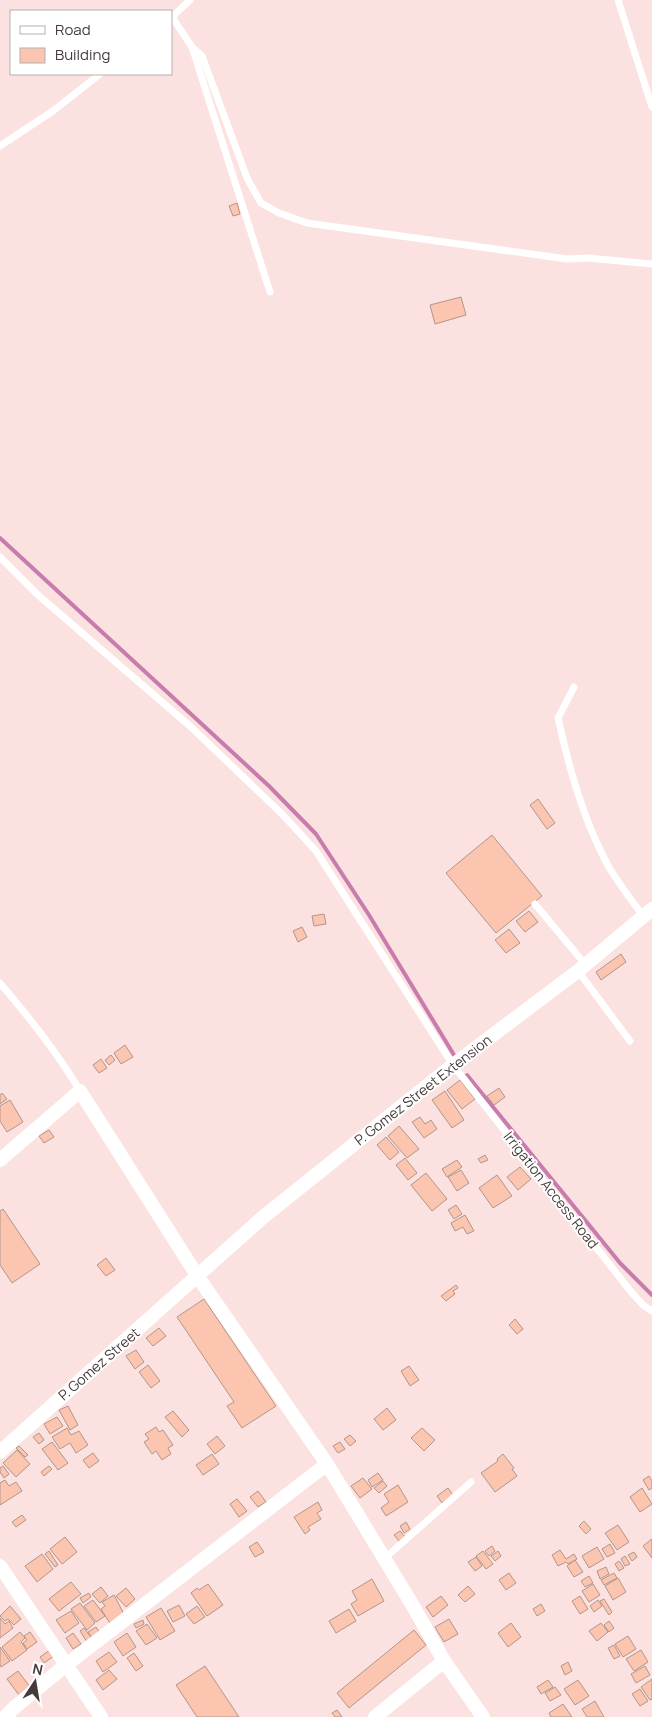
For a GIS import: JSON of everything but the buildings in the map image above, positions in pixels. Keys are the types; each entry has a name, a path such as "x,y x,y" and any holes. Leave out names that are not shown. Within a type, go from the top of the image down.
{"street":[{"name":"P. Gomez Street Extension","path":"198,1277 262,1218 453,1065 581,968 647,913"},
{"path":"0,1160 80,1091 198,1277 327,1464 385,1558 444,1661 483,1717"},
{"name":"P. Gomez Street","path":"0,1452 198,1277"},
{"path":"5,1717 66,1666 327,1464"},
{"path":"0,1566 101,1717"},
{"path":"375,1717 444,1661"}],"lane":[{"path":"190,0 172,18 192,47 202,56 248,178 261,203 279,213 307,222 548,256 652,264"},
{"path":"618,0 652,106"},
{"path":"192,47 270,292"},
{"path":"0,146 53,111 99,75"},
{"name":"Irrigation Access Road","path":"0,557 38,595 191,727 282,814 316,851 453,1065 632,1293 643,1305 652,1310"},
{"path":"574,687 558,718 563,742 582,804 610,869 647,913"},
{"path":"535,904 630,1041"},
{"path":"0,983 28,1017 80,1091"},
{"path":"385,1558 471,1482"}],"waterway":[{"path":"0,538 269,786 316,834 369,915 454,1055"},
{"path":"467,1075 620,1263 652,1295"}]}
